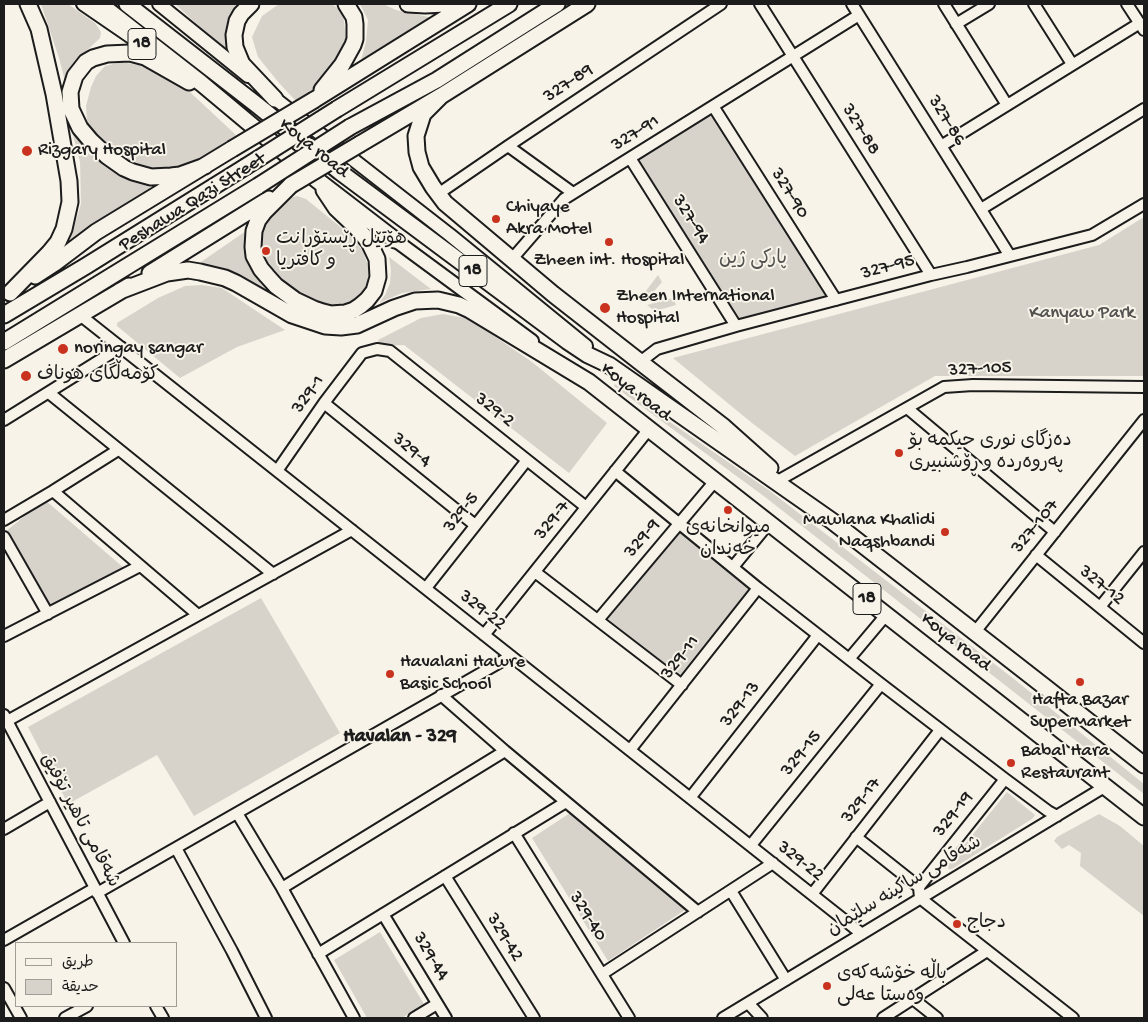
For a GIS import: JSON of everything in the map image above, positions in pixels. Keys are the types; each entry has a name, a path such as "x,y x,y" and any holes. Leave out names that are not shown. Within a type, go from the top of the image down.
{"highway":[{"path":"7,294 58,242 64,229 70,202 70,181 54,94 39,29 28,4"},
{"name":"Koya road","path":"100,4 227,104 317,180 396,240"},
{"name":"Koya road","path":"127,4 340,172 567,341 588,355 609,365 832,521 1046,686 1144,765"},
{"path":"251,4 241,14 235,28 234,41 236,53 246,69 276,99"},
{"path":"314,100 342,66 353,45 355,32 354,17 346,4"},
{"path":"408,4 445,4"},
{"path":"7,294 55,263 96,232 468,4"},
{"name":"Peshawa Qazi Street","path":"4,315 509,4"},
{"name":"Peshawa Qazi Street","path":"4,342 258,186 350,127 437,80 557,4"},
{"path":"4,360 441,96 586,4"},
{"path":"205,166 180,175 161,177 142,175 124,168 98,149 80,128 71,109 70,92 72,84 80,69 93,58 115,53 130,53 145,57 227,104"},
{"path":"441,96 423,114 416,136 417,152 421,167 433,188 445,203 553,294 724,427 781,479 832,521"},
{"path":"291,185 269,206 258,220 254,231 254,256 261,269 271,281 295,300 314,310 331,314 344,313 360,306 374,291 378,277 377,259 369,242 336,208 317,180"},
{"path":"120,291 167,273 188,270 200,272 219,276 236,283 292,315 333,327 357,324 415,301 438,300 449,302 470,310 589,382"},
{"name":"Koya road","path":"589,382 1144,817"}],"main road":[{"name":"18","path":"83,4 201,83"},
{"path":"158,4 443,230 609,365"},
{"name":"Koya road","path":"396,240 589,382"}],"street":[{"name":"327-89","path":"438,194 721,4"},
{"name":"327-88","path":"760,4 930,275"},
{"name":"327-86","path":"852,4 1010,256"},
{"path":"944,4 1007,105"},
{"path":"956,24 989,4"},
{"path":"1034,4 1072,64"},
{"path":"941,146 1072,64 1142,27 1127,4"},
{"name":"327-91","path":"512,259 564,199 859,15"},
{"name":"327-90","path":"713,106 836,300"},
{"path":"981,209 1144,109"},
{"path":"508,146 573,193"},
{"name":"327-94","path":"630,158 736,326"},
{"name":"327-95","path":"640,362 657,349 736,326 1092,235 1144,204"},
{"name":"329-22","path":"80,315 690,798 813,893 862,934"},
{"path":"4,420 120,347"},
{"name":"329-1","path":"277,471 324,403 362,353 377,349"},
{"name":"329-2","path":"377,349 390,351 586,507"},
{"name":"327-105","path":"781,479 944,387 973,385 1144,387"},
{"path":"49,392 118,450 274,574"},
{"name":"329-4","path":"324,403 476,525"},
{"path":"907,408 1055,532"},
{"name":"327-107","path":"975,632 1144,420"},
{"name":"329-7","path":"484,635 649,429"},
{"path":"4,520 118,450"},
{"name":"329-5","path":"426,588 527,460"},
{"path":"615,471 818,635 1004,779 1057,816"},
{"name":"329-9","path":"598,620 715,481"},
{"path":"53,491 198,615"},
{"path":"733,567 769,523"},
{"path":"5,718 274,574 352,530"},
{"path":"4,537 48,614"},
{"path":"1100,607 1144,552"},
{"name":"327-12","path":"1036,556 1144,643"},
{"path":"4,636 140,566"},
{"path":"535,572 682,685"},
{"name":"329-11","path":"630,750 758,588"},
{"path":"850,659 886,615"},
{"name":"329-13","path":"690,798 818,635"},
{"path":"4,940 176,848 511,656"},
{"name":"329-15","path":"751,845 881,684"},
{"path":"441,695 698,912"},
{"name":"شەقامی تاهیر تۆفیق","path":"5,718 123,942"},
{"name":"329-17","path":"813,893 940,730"},
{"path":"282,888 505,751"},
{"name":"329-19","path":"919,887 1004,779"},
{"name":"شەقامی ساکینە سلێمان","path":"723,1018 1106,786"},
{"path":"4,829 50,802"},
{"path":"318,954 566,802"},
{"path":"237,812 282,888 354,1018"},
{"name":"329-40","path":"514,833 629,1018"},
{"path":"856,837 919,887 920,898 1073,1018"},
{"path":"176,848 266,1018"},
{"path":"602,974 773,863"},
{"name":"329-42","path":"445,876 534,1018"},
{"path":"731,891 786,980"},
{"name":"329-44","path":"383,914 446,1018"},
{"path":"883,1018 988,951"},
{"path":"4,988 21,1018"},
{"path":"913,999 938,1018"},
{"path":"748,1003 762,1018"},
{"path":"414,1018 438,1004"},
{"path":"65,1018 84,1007"},
{"path":"157,1007 163,1018"}],"green space":[{"path":"41,4 68,4 95,23 101,32 100,38 79,58 71,73 67,89 59,58"},
{"path":"175,4 241,4 233,13 226,34 228,53"},
{"path":"279,4 332,4 343,12 346,40 339,57 322,84 296,101 258,57 252,37 262,16"},
{"path":"359,4 383,4 396,10 433,18 361,60 366,42 368,20"},
{"path":"121,62 145,66 177,80 236,135 199,159 178,169 163,172 136,167 109,152 93,136 87,121 86,106 96,76 105,66"},
{"name":"پارکی ژین","path":"712,110 830,296 737,320 635,159"},
{"path":"71,127 106,163 153,189 70,240 81,204 80,162"},
{"path":"297,196 306,199 338,225 351,236 363,251 368,266 367,285 357,298 350,302 336,305 312,300 292,288 278,276 267,260 262,242 265,225 284,203 290,198"},
{"name":"Kanyaw Park","path":"1144,217 1144,376 935,376 795,456 673,358 1099,245"},
{"path":"249,229 246,251 249,263 271,293 232,272 198,264"},
{"path":"389,257 431,289 402,293 379,303 390,283"},
{"path":"658,275 662,282 646,301 641,303 639,300"},
{"path":"202,285 222,288 285,330 237,347 180,378 117,326 117,323 158,298 185,286"},
{"path":"673,298 676,305 655,311 647,305"},
{"path":"443,314 465,318 481,327 532,362 607,423 569,473 404,345 380,346 378,340 421,318"},
{"path":"615,384 770,491 1014,679 1144,784 1144,794 765,497 614,386"},
{"path":"45,500 124,568 48,609 6,531"},
{"path":"680,530 749,589 680,675 608,619"},
{"path":"261,598 340,733 194,816 157,755 68,804 28,727"},
{"path":"1007,792 1035,815 1032,819 952,869 948,869 949,864"},
{"path":"570,813 691,906 608,961 532,838"},
{"path":"1099,814 1120,826 1144,846 1144,916 1080,866 1081,853 1069,845 1062,849 1054,841 1057,837"},
{"path":"380,932 424,1004 402,1018 367,1018 334,960"}],"place":[{"name":"Rizgary Hospital","path":"27,151"},
{"name":"Chiyaye Akra Motel","path":"496,219"},
{"name":"Zheen int. Hospital","path":"609,242"},
{"name":"هۆتێل ڕێستۆرانت و کافتریا","path":"266,251"},
{"name":"Zheen International Hospital","path":"605,308"},
{"name":"noringay sangar","path":"63,349"},
{"name":"کۆمەڵگای هوناف","path":"26,376"},
{"name":"دەزگای نوری حیکمە بۆ پەروەردە و ڕۆشنبیری","path":"899,453"},
{"name":"میوانخانەی خەندان","path":"728,510"},
{"name":"Mawlana Khalidi Naqshbandi","path":"945,532"},
{"name":"Havalani Hawre Basic School","path":"390,674"},
{"name":"Hafta Bazar SuperMarket","path":"1080,682"},
{"name":"Babal Hara Restaurant","path":"1011,763"},
{"name":"دجاج","path":"957,924"},
{"name":"باڵە خۆشەکەی وەستا عەلی","path":"827,986"}],"district":[{"name":"Havalan - 329","path":"400,738"}]}
